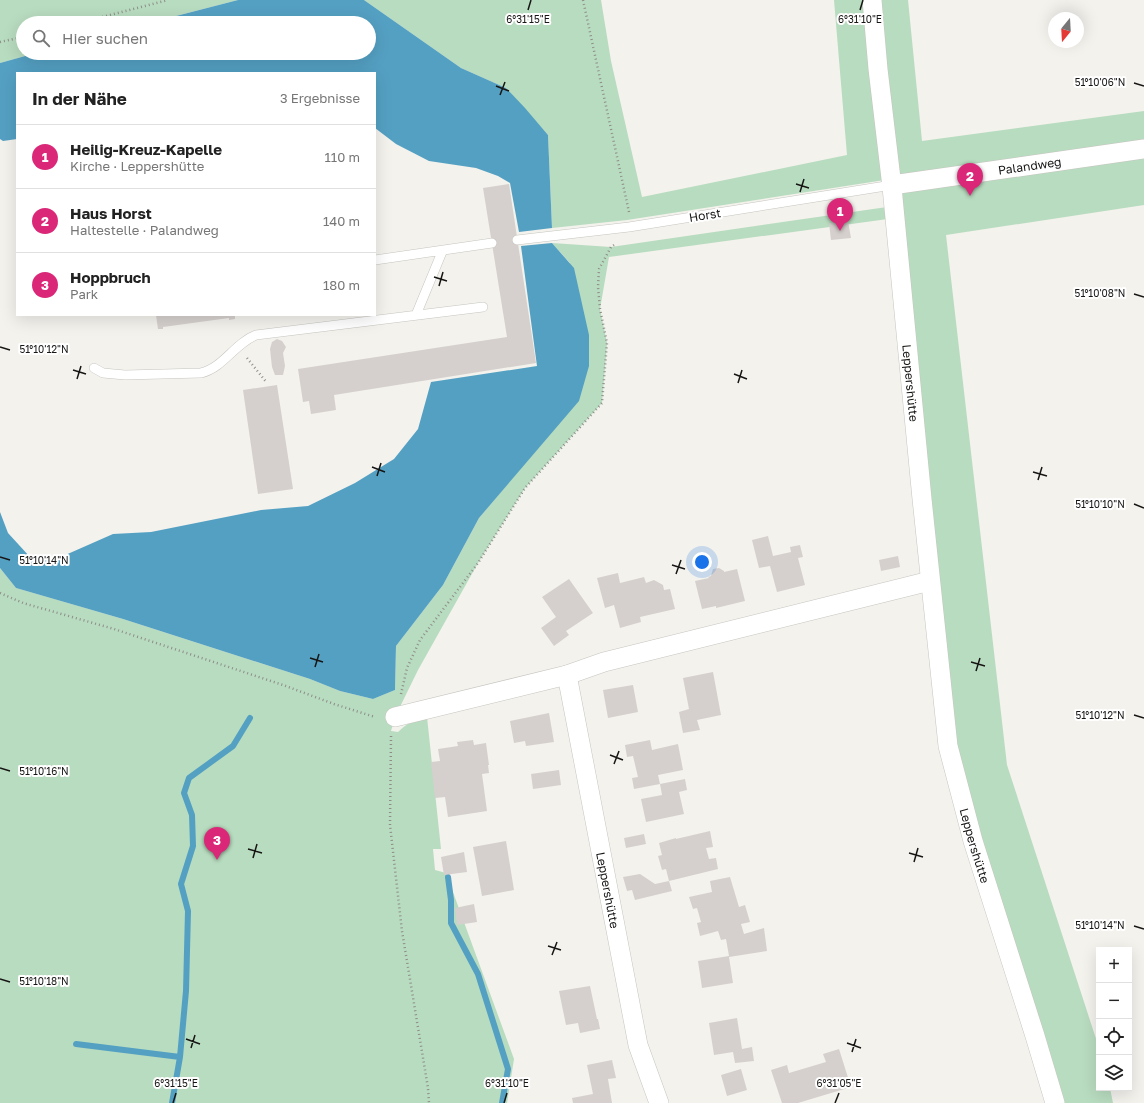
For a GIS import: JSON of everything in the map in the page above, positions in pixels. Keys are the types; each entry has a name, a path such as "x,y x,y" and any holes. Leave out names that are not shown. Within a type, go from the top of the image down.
{"street":[{"name":"Leppershütte","path":"872,0 948,746 973,842 1036,1036 1055,1103"},
{"name":"Palandweg","path":"892,185 1144,149"},
{"path":"395,717 567,675 604,662 930,581"},
{"name":"Leppershütte","path":"567,675 638,1045 659,1103"}],"lane":[{"name":"Horst","path":"517,240 629,227 892,185"},
{"path":"376,260 492,244"},
{"path":"416,315 442,252"},
{"path":"94,368 103,373 125,375 201,373 211,370 248,338 261,334 483,307"}],"path":[{"path":"106,16 168,0"},
{"path":"429,1103 428,1088 402,931 390,825 391,729 407,668 420,640 478,563 525,488 602,403 607,343 600,310 598,287 599,269 612,247 624,238 629,227 629,208 583,0"},
{"path":"0,42 16,39"},
{"path":"238,346 267,383"},
{"path":"0,593 49,611 136,636 371,716 395,717"}],"green space":[{"path":"0,0 238,0 176,16 16,16 16,59 0,63"},
{"path":"364,0 601,0 611,61 642,197 847,155 834,0 908,0 922,141 1144,111 1144,205 946,235 1007,765 1096,1039 1096,1091 1111,1091 1113,1103 1055,1103 948,746 895,218 609,257 600,309 607,343 602,403 525,488 478,563 418,670 395,717 391,731 398,732 411,722 427,717 441,849 433,849 435,870 446,873 514,1059 507,1103 0,1103 0,568 16,588 123,619 310,679 340,691 373,699 395,690 396,646 443,585 479,518 548,436 570,263 552,243 611,247 894,206 891,179 627,220 552,228 548,135 506,88 461,68"}],"water":[{"path":"238,0 364,0 461,68 506,88 548,135 552,228 519,232 510,183 498,176 476,168 429,161 396,144 376,129 376,72 16,72 16,139 3,141 0,139 0,63 16,59 16,60 376,60 376,16 176,16"},
{"path":"552,243 574,268 589,335 589,366 579,401 479,518 443,585 396,646 395,690 373,699 340,691 310,679 123,619 16,588 0,568 0,512 8,533 30,557 54,560 113,534 151,532 261,510 308,506 355,483 394,459 418,429 431,382 537,366 521,246"}],"building":[{"path":"509,184 536,363 334,395 336,410 311,414 309,401 303,402 298,369 507,337 483,188"},
{"path":"848,221 851,238 831,240 829,223"},
{"path":"156,316 235,316 235,319 229,320 229,318 163,327 163,329 158,329"},
{"path":"277,339 282,341 286,347 283,353 285,366 283,375 275,375 272,367 270,349 272,342"},
{"path":"277,385 293,489 258,494 243,390"},
{"path":"768,536 773,556 791,552 790,547 800,545 803,557 798,558 805,585 777,592 770,566 759,568 752,540"},
{"path":"898,556 900,567 881,571 879,560"},
{"path":"719,568 724,572 737,569 745,601 716,608 716,606 702,609 695,581 709,578 708,577 711,576 713,569"},
{"path":"618,573 620,583 644,577 646,583 654,580 663,585 664,590 670,589 675,609 640,617 641,622 620,628 614,605 605,608 597,578"},
{"path":"569,579 593,613 566,631 569,635 554,646 541,628 556,617 542,597"},
{"path":"713,672 721,715 697,720 700,730 683,733 679,712 689,709 683,678"},
{"path":"633,685 638,712 608,718 603,690"},
{"path":"549,713 554,742 526,746 525,741 514,743 510,721"},
{"path":"473,740 474,745 486,743 489,773 482,774 487,811 448,817 445,797 435,798 431,762 440,761 438,749 458,746 457,742"},
{"path":"650,740 652,750 678,744 683,770 658,775 660,784 634,789 632,778 638,777 633,756 627,757 625,745"},
{"path":"559,770 561,785 533,789 531,774"},
{"path":"685,779 687,790 679,792 684,814 646,822 641,799 662,795 660,784"},
{"path":"710,831 713,847 706,848 709,859 716,858 718,869 669,881 666,869 662,870 658,856 662,855 659,843"},
{"path":"644,834 646,844 626,848 624,838"},
{"path":"506,841 514,890 482,896 473,847"},
{"path":"464,852 467,872 444,875 441,857"},
{"path":"640,874 655,884 669,881 672,891 635,900 632,890 627,891 623,877"},
{"path":"730,877 739,907 745,905 750,922 741,924 744,934 764,928 767,951 729,957 733,983 702,988 698,961 729,956 726,939 721,940 718,931 700,936 697,923 701,922 697,908 693,909 689,897 712,892 710,881"},
{"path":"474,904 477,922 457,925 455,908"},
{"path":"590,986 600,1029 580,1033 578,1023 566,1025 559,991"},
{"path":"737,1018 742,1049 752,1047 754,1061 735,1063 733,1052 714,1055 709,1023"},
{"path":"839,1049 851,1087 798,1103 782,1103 771,1070 787,1065 789,1073 826,1062 823,1054"},
{"path":"612,1060 616,1078 608,1079 612,1103 573,1103 572,1098 593,1094 587,1065"},
{"path":"741,1069 747,1090 727,1096 721,1075"}],"waterway":[{"path":"172,1103 180,1057 186,991 188,911 181,884 193,846 192,815 184,793 189,778 233,746 250,718"},
{"path":"448,877 451,900 451,923 478,974 508,1069 502,1103"},
{"path":"76,1044 180,1057"}],"place":[{"name":"Haus Horst","path":"970,196"},
{"name":"Heilig-Kreuz-Kapelle","path":"840,231"},
{"name":"Hoppbruch","path":"217,860"}]}
